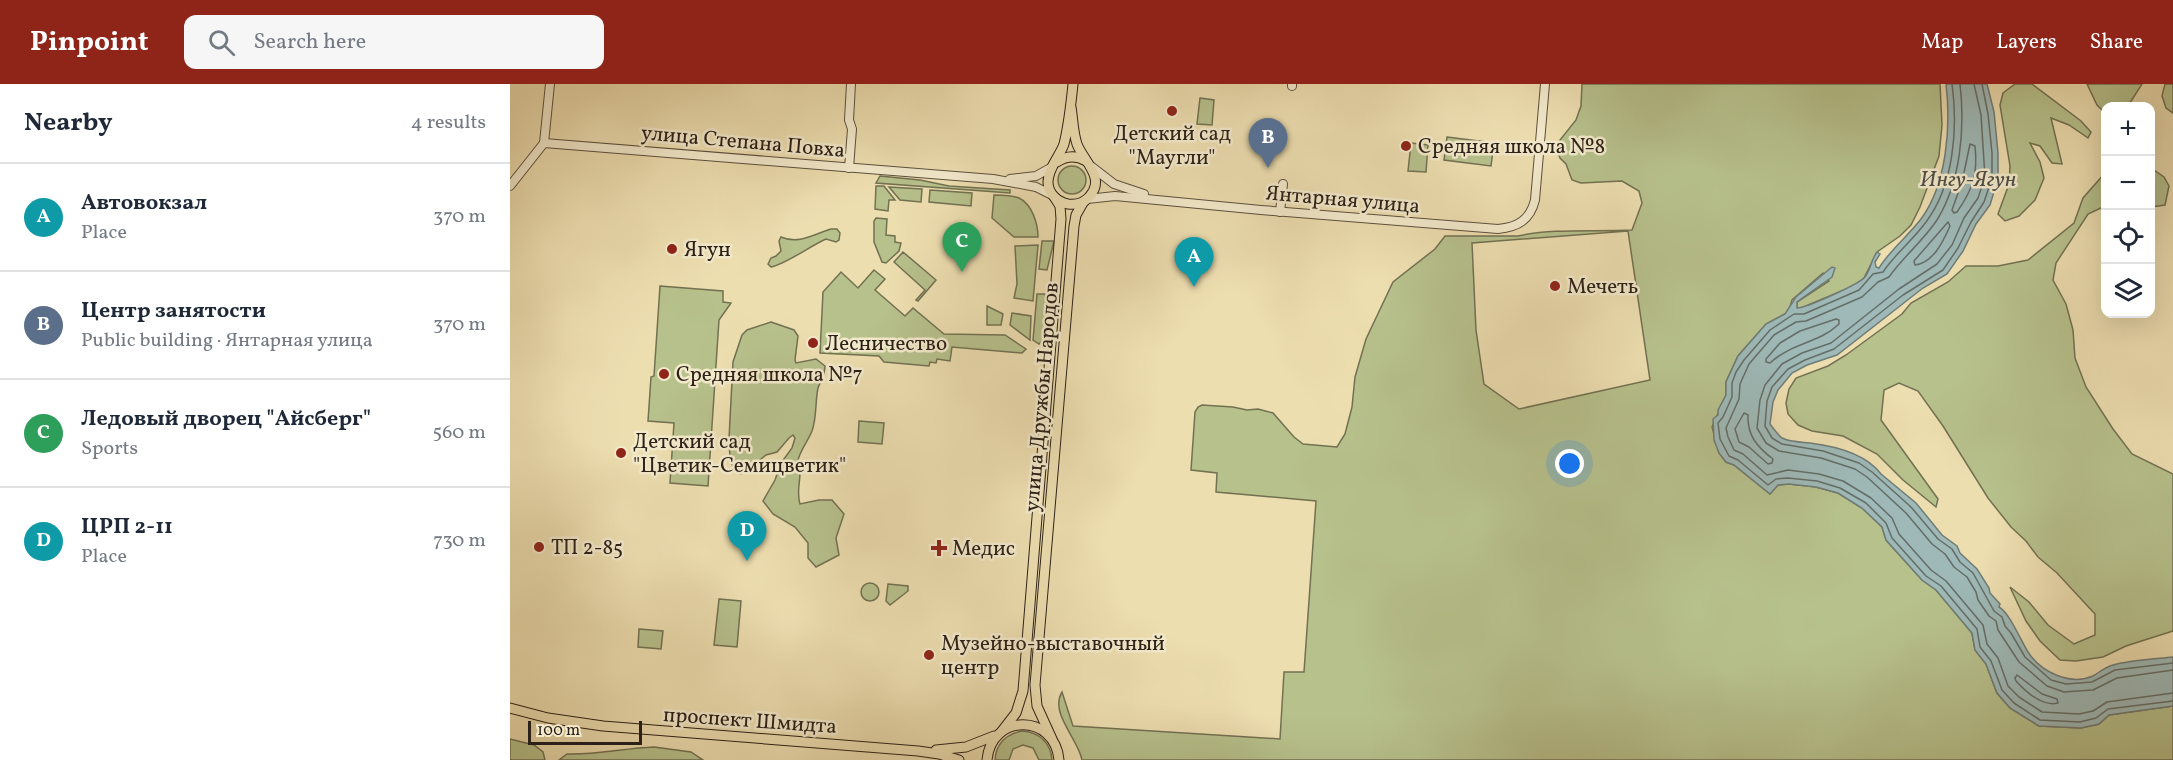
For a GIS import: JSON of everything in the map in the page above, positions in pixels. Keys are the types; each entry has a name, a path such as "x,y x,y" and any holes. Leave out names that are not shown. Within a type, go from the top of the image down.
{"main road":[{"path":"1071,107 1077,143 1095,176 1095,183 1092,192 1085,200 1070,204 1055,198 1048,183 1053,165 1064,143 1073,84"},
{"path":"1053,165 1069,157 1081,158 1089,164"},
{"name":"улица Дружбы Народов","path":"987,760 990,746 1016,713 1023,691 1061,219 1060,206 1055,198"},
{"name":"улица Дружбы Народов","path":"1059,760 1057,750 1037,706 1035,685 1074,226 1076,214 1085,200"},
{"name":"проспект Шмидта","path":"510,708 548,718 603,726 918,751 959,760"},
{"name":"проспект Шмидта","path":"918,751 966,747 1017,725 1029,725 1040,729 1052,739"}],"street":[{"path":"510,186 544,143 550,84"},
{"path":"849,168 852,129 849,120 851,84"},
{"name":"Янтарная улица","path":"1163,199 1280,212 1498,229 1520,224 1530,213 1534,200 1545,84"},
{"name":"улица Степана Повха","path":"544,143 993,179"},
{"path":"1089,164 1120,187 1163,199"},
{"path":"993,179 1031,178 1040,175 1053,165"},
{"path":"993,179 1036,188 1055,198"},
{"path":"1280,212 1283,184"},
{"path":"1085,200 1108,195 1163,199"}],"green space":[{"path":"1582,84 1940,84 1942,125 1939,156 1911,225 1877,252 1864,278 1856,285 1797,308 1797,302 1829,281 1823,273 1792,300 1785,314 1766,324 1738,356 1726,382 1726,395 1712,427 1719,453 1726,462 1734,465 1770,494 1778,485 1816,487 1838,493 1862,508 1882,527 1886,540 1922,580 1936,590 1972,633 1975,650 1986,664 1997,693 2010,708 2039,726 2081,728 2099,724 2109,715 2173,706 2173,760 1082,760 1059,709 1062,692 1073,726 1280,739 1284,672 1304,672 1316,501 1216,492 1217,473 1191,470 1195,412 1202,405 1258,409 1273,413 1303,444 1337,447 1345,434 1352,407 1355,377 1366,339 1393,282 1435,249 1445,236 1518,236 1561,231 1632,230 1642,203 1639,191 1622,181 1581,183 1572,180 1566,164 1560,158 1557,150 1560,140 1576,120 1581,106","holes":["1628,231 1650,380 1519,409 1484,384 1476,330 1472,243"]},
{"path":"2015,84 2032,84 2081,121 2091,132 2088,138 2069,125 2051,118 2062,164 2052,163 2040,146 2030,143 2040,162 2044,178 2035,200 2019,216 2005,221 1998,214 2009,184 2010,166 2000,105 2003,93"},
{"path":"2087,84 2142,84 2131,102 2101,102 2101,109"},
{"path":"2165,84 2173,84 2173,113 2166,108 2162,96"},
{"path":"1200,98 1214,100 1212,125 1197,124"},
{"path":"1447,137 1494,143 1491,166 1444,160"},
{"path":"1411,143 1428,145 1426,172 1408,171"},
{"path":"1072,166 1082,170 1086,180 1082,190 1072,194 1062,190 1058,180 1062,170"},
{"path":"2155,171 2164,177 2169,186 2165,205 2155,206"},
{"path":"880,176 949,186 1010,190 1010,193 876,183"},
{"path":"2101,178 2101,208 2088,214 2056,263 2053,280 2066,304 2073,330 2075,358 2086,387 2132,454 2173,474 2173,631 2126,646 2103,657 2076,661 2060,660 2040,641 2026,621 2010,587 2029,602 2048,625 2074,644 2095,635 2095,614 2011,527 1988,498 1918,391 1899,383 1884,390 1881,420 1938,499 1936,507 1903,480 1877,454 1843,436 1812,431 1798,425 1788,414 1786,403 1789,389 1796,378 1828,366 1846,355 1902,314 1911,303 1948,282 1966,266 1998,266 2028,260 2074,223 2083,198"},
{"path":"876,186 884,186 895,200 889,200 888,211 875,209"},
{"path":"889,187 922,189 921,202 900,200"},
{"path":"930,190 972,193 971,206 929,202"},
{"path":"994,195 1013,196 1024,201 1033,215 1038,237 1014,237 992,218"},
{"path":"876,218 887,219 886,235 895,236 895,242 901,243 899,251 886,263 882,262 874,242"},
{"path":"837,229 840,233 839,240 836,242 826,239 791,259 771,267 768,264 771,258 781,251 779,241 781,237 794,240"},
{"path":"1042,241 1054,241 1047,270 1039,269"},
{"path":"1038,245 1033,301 1014,298 1017,284 1015,246"},
{"path":"903,252 936,280 918,301 916,300 925,290 894,262"},
{"path":"874,270 885,279 875,290 905,316 913,308 944,334 1005,335 1026,349 1022,353 952,347 950,361 937,359 936,363 930,362 929,366 884,362 879,356 820,353 823,292 841,272 858,288"},
{"path":"660,286 723,291 723,302 731,303 719,320 708,486 670,483 674,423 648,421 651,377 654,376"},
{"path":"1037,294 1045,294 1047,311 1045,338 1039,344 1033,340"},
{"path":"987,306 1003,314 1001,325 987,325"},
{"path":"1012,313 1031,316 1030,340 1010,325"},
{"path":"771,322 794,330 798,336 796,363 816,359 825,366 818,388 814,426 798,460 800,471 798,492 800,504 832,500 844,514 836,538 839,555 816,567 808,558 808,543 795,527 773,514 763,501 775,480 781,463 792,448 795,438 793,435 777,452 766,455 755,464 751,471 740,474 734,470 730,458 733,362 742,335 747,330"},
{"path":"859,421 884,423 882,444 858,442"},
{"path":"870,583 876,586 879,592 876,598 870,601 864,598 861,592 864,586"},
{"path":"888,584 908,586 908,591 890,605 886,601"},
{"path":"719,599 741,601 737,647 714,645"},
{"path":"639,629 663,631 661,649 638,647"},
{"path":"1022,731 1043,739 1049,748 1052,760 1039,760 1033,748 1023,745 1013,749 1009,760 995,760 997,749 1003,741"},
{"path":"510,739 534,745 543,752 545,760 510,760"},
{"path":"654,747 691,752 703,760 559,760 567,754"}],"water":[{"name":"Ингу-Ягун","path":"1946,84 1987,84 1994,112 1998,153 1998,179 1990,205 1976,224 1963,251 1947,274 1923,288 1837,355 1807,365 1792,373 1778,390 1773,402 1770,424 1782,438 1829,446 1858,456 1875,467 1916,503 1942,535 1957,546 1960,553 1977,569 2028,652 2040,666 2066,678 2084,679 2120,663 2173,657 2173,706 2109,715 2099,724 2081,728 2039,726 2010,708 1997,693 1986,664 1975,650 1972,633 1936,590 1922,580 1886,540 1882,527 1862,508 1838,493 1816,487 1778,485 1770,494 1734,465 1726,462 1719,453 1714,440 1713,419 1718,415 1718,410 1726,395 1726,382 1738,356 1766,324 1785,314 1796,297 1832,267 1835,268 1832,277 1797,302 1797,308 1821,300 1861,280 1867,274 1877,252 1880,254 1875,262 1876,267 1879,268 1921,219 1930,205 1942,172 1948,118"}],"place":[{"name":"Детский сад \"Маугли\"","path":"1172,111"},
{"name":"Средняя школа №8","path":"1406,146"},
{"name":"Центр занятости","path":"1268,168"},
{"name":"Ягун","path":"672,249"},
{"name":"Ледовый дворец \"Айсберг\"","path":"962,272"},
{"name":"Мечеть","path":"1555,286"},
{"name":"Автовокзал","path":"1194,287"},
{"name":"Лесничество","path":"813,343"},
{"name":"Средняя школа №7","path":"664,374"},
{"name":"Детский сад \"Цветик-Семицветик\"","path":"621,453"},
{"name":"ТП 2-85","path":"539,547"},
{"name":"Медис","path":"939,548"},
{"name":"ЦРП 2-11","path":"747,561"},
{"name":"Музейно-выставочный центр","path":"929,655"}]}
